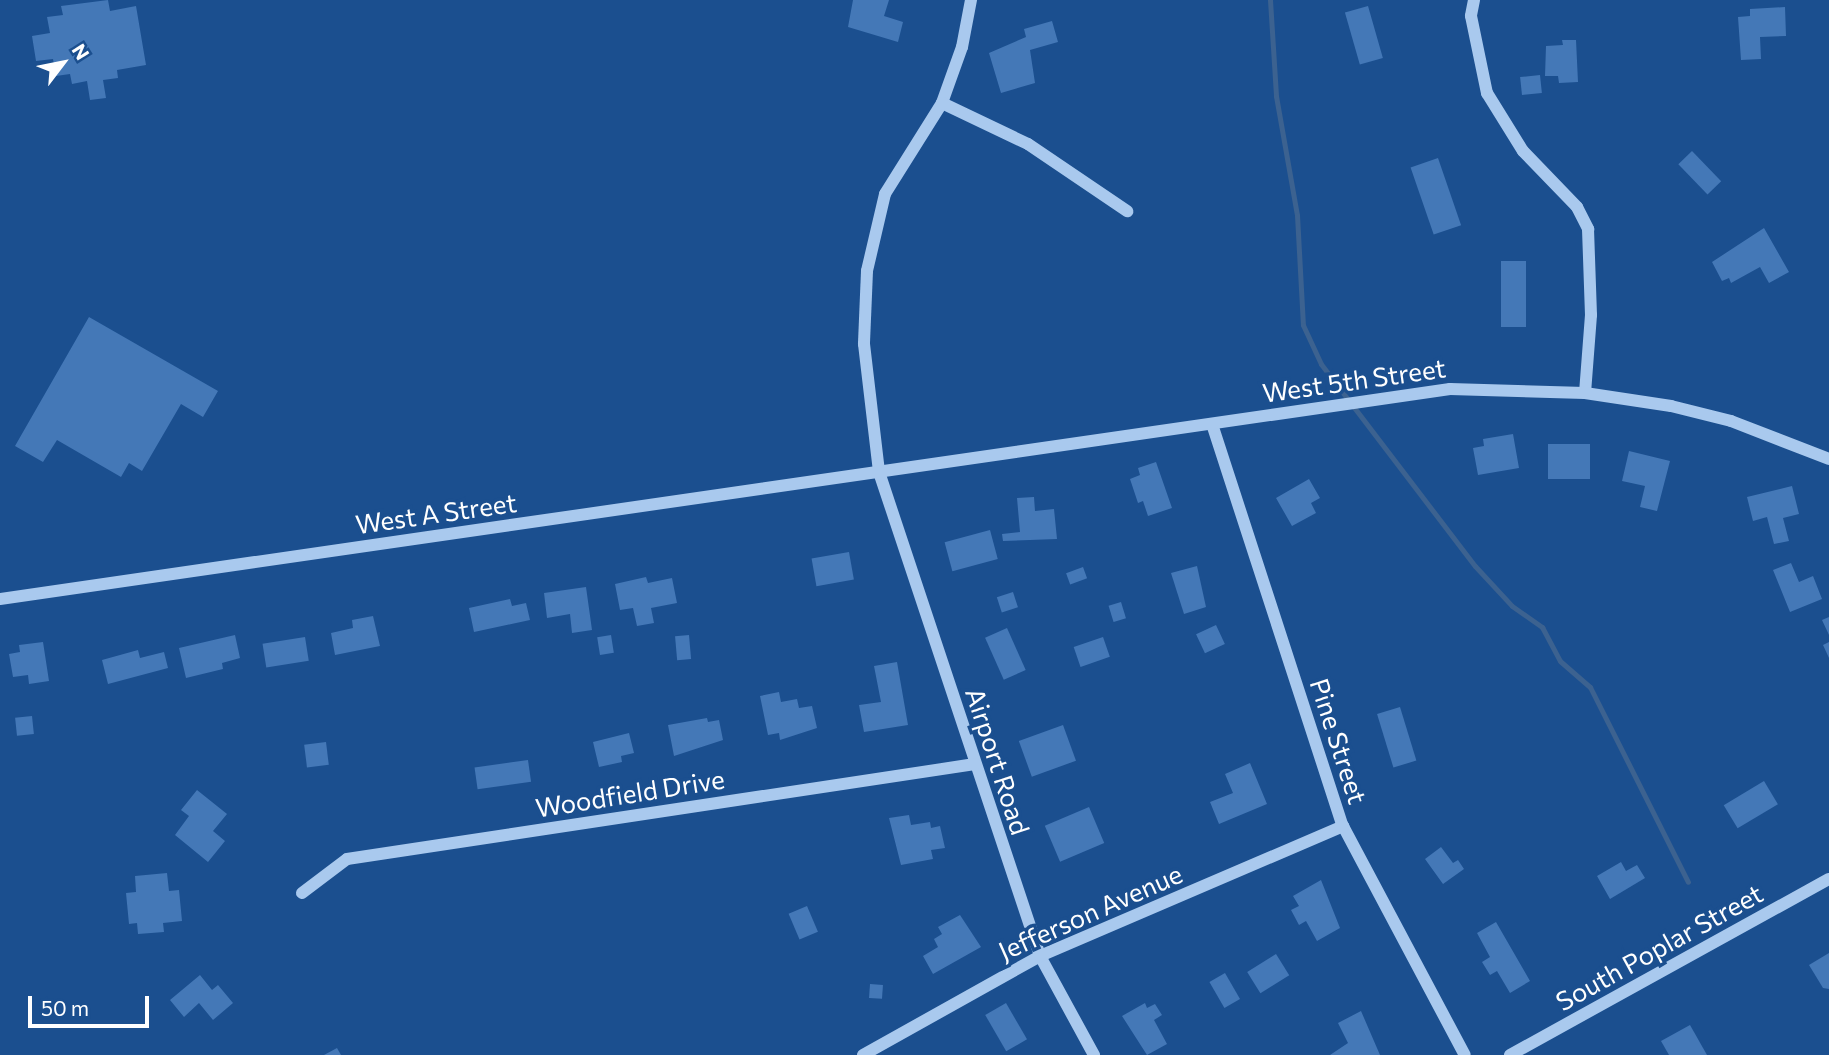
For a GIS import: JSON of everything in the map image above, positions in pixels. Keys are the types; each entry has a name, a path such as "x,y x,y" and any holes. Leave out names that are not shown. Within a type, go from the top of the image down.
{"street":[{"name":"Airport Road","path":"971,0 962,47 942,103 885,194 866,271 864,344 879,472 1040,956 1094,1055"},
{"path":"1474,0 1471,16 1487,93 1523,151 1577,207 1588,229 1591,315 1586,393"},
{"path":"942,103 1028,144 1081,175 1127,211"},
{"name":"West 5th Street","path":"879,472 1450,389 1586,393 1731,421 1829,459"},
{"name":"Pine Street","path":"1212,424 1343,827 1465,1055"},
{"name":"West A Street","path":"0,599 879,472"},
{"name":"Woodfield Drive","path":"302,893 347,859 975,764"},
{"name":"Jefferson Avenue","path":"863,1055 1040,956 1343,827"},
{"name":"South Poplar Street","path":"1510,1055 1829,879"}],"building":[{"path":"108,0 110,11 136,6 146,65 117,70 118,78 103,80 106,98 90,100 87,81 72,84 70,74 56,76 53,59 36,61 32,36 50,33 47,17 63,15 61,6"},
{"path":"853,0 889,0 884,16 903,22 898,42 848,27"},
{"path":"1368,6 1383,58 1360,65 1345,13"},
{"path":"1785,7 1786,36 1760,37 1761,59 1741,60 1738,17 1750,16 1750,9"},
{"path":"1052,21 1058,42 1030,50 1035,83 1001,93 989,53 1026,37 1024,29"},
{"path":"1562,40 1576,40 1578,82 1559,83 1558,76 1545,76 1546,46 1563,45"},
{"path":"1540,75 1542,93 1522,95 1520,77"},
{"path":"1692,151 1721,181 1708,194 1678,164"},
{"path":"1438,158 1461,225 1434,235 1411,167"},
{"path":"1764,228 1789,272 1769,283 1760,267 1731,283 1729,278 1722,281 1712,262"},
{"path":"1501,261 1526,261 1526,327 1501,327"},
{"path":"89,317 218,391 203,417 181,404 142,471 129,463 121,477 57,440 43,462 15,446"},
{"path":"1513,434 1519,468 1478,475 1473,448 1484,446 1483,439"},
{"path":"1548,444 1590,444 1590,479 1548,479"},
{"path":"1629,451 1670,461 1657,511 1640,507 1645,486 1622,481"},
{"path":"1156,462 1172,508 1148,516 1143,501 1138,503 1130,479 1140,475 1138,468"},
{"path":"1309,479 1320,498 1311,503 1316,513 1292,526 1276,498"},
{"path":"1792,486 1799,514 1783,518 1789,541 1774,544 1767,517 1753,521 1747,497"},
{"path":"1034,497 1035,511 1054,509 1057,539 1003,541 1002,534 1020,532 1017,498"},
{"path":"990,530 998,559 952,571 945,542"},
{"path":"849,552 854,580 816,586 812,559"},
{"path":"1791,563 1799,582 1813,576 1822,599 1790,612 1773,570"},
{"path":"1197,566 1206,607 1184,614 1171,573"},
{"path":"1083,567 1087,578 1070,584 1066,573"},
{"path":"646,577 648,583 672,578 677,603 651,608 654,623 637,626 633,608 620,610 615,584"},
{"path":"586,587 592,630 572,633 570,614 547,618 544,593"},
{"path":"1013,592 1018,607 1002,612 997,597"},
{"path":"510,599 512,606 526,603 530,620 474,632 469,608"},
{"path":"1121,602 1126,618 1114,622 1109,606"},
{"path":"373,616 380,646 335,655 331,633 353,628 352,620"},
{"path":"1829,617 1829,635 1822,620"},
{"path":"1216,625 1225,644 1205,653 1196,634"},
{"path":"1007,628 1026,670 1004,680 985,638"},
{"path":"235,635 240,658 222,663 223,669 186,678 179,648"},
{"path":"611,635 614,653 600,655 597,637"},
{"path":"689,635 691,659 677,660 675,636"},
{"path":"305,637 309,661 266,667 263,644"},
{"path":"1103,637 1110,657 1081,667 1074,647"},
{"path":"43,642 49,681 29,684 28,675 13,677 9,654 20,652 19,645"},
{"path":"1829,642 1829,658 1823,645"},
{"path":"138,650 140,658 164,652 168,668 108,684 102,660"},
{"path":"897,662 908,725 864,732 859,705 881,702 874,666"},
{"path":"779,692 781,702 797,699 799,708 812,706 817,728 780,740 779,733 768,735 760,696"},
{"path":"1400,707 1416,761 1393,768 1377,714"},
{"path":"32,716 34,734 17,736 15,718"},
{"path":"707,718 708,722 719,720 723,740 674,756 668,725"},
{"path":"1063,725 1076,761 1032,777 1019,741"},
{"path":"629,733 634,753 621,756 622,762 599,767 593,742"},
{"path":"326,742 329,765 307,768 304,745"},
{"path":"528,760 531,782 478,789 475,768"},
{"path":"1250,763 1267,804 1219,824 1210,802 1233,793 1225,774"},
{"path":"1764,781 1778,804 1738,828 1724,805"},
{"path":"197,790 227,814 213,831 225,841 208,862 175,835 189,816 181,810"},
{"path":"1089,807 1104,843 1060,862 1045,826"},
{"path":"909,815 911,825 930,822 931,828 940,826 945,848 931,850 933,859 901,865 889,818"},
{"path":"1441,847 1453,863 1458,860 1464,869 1443,884 1425,859"},
{"path":"1621,862 1626,871 1637,865 1645,878 1610,899 1597,876"},
{"path":"167,873 169,891 179,890 182,921 163,923 164,932 138,934 137,923 129,924 126,893 136,892 135,876"},
{"path":"1321,880 1340,928 1317,941 1306,921 1299,925 1291,910 1299,906 1293,896"},
{"path":"807,906 818,932 800,940 789,914"},
{"path":"960,915 981,947 933,974 923,956 938,947 934,939 942,934 938,927"},
{"path":"1496,922 1530,981 1510,993 1497,971 1490,975 1482,962 1490,957 1477,933"},
{"path":"1829,953 1829,989 1823,988 1809,965"},
{"path":"1276,954 1289,975 1260,993 1247,972"},
{"path":"1225,973 1240,999 1224,1008 1209,982"},
{"path":"200,975 212,990 218,985 233,1003 213,1020 199,1003 184,1017 170,1000"},
{"path":"870,984 883,985 882,999 869,998"},
{"path":"1006,1003 1027,1039 1006,1051 985,1015"},
{"path":"1145,1003 1147,1008 1155,1004 1162,1015 1154,1020 1167,1044 1147,1055 1122,1016"},
{"path":"1361,1011 1380,1055 1330,1055 1348,1043 1338,1023"},
{"path":"1690,1025 1707,1055 1669,1055 1661,1041"},
{"path":"337,1048 341,1055 324,1055"}],"waterway":[{"path":"1270,0 1276,96 1297,215 1303,325 1321,364 1475,566 1512,606 1542,627 1560,661 1590,687 1688,882"}]}
